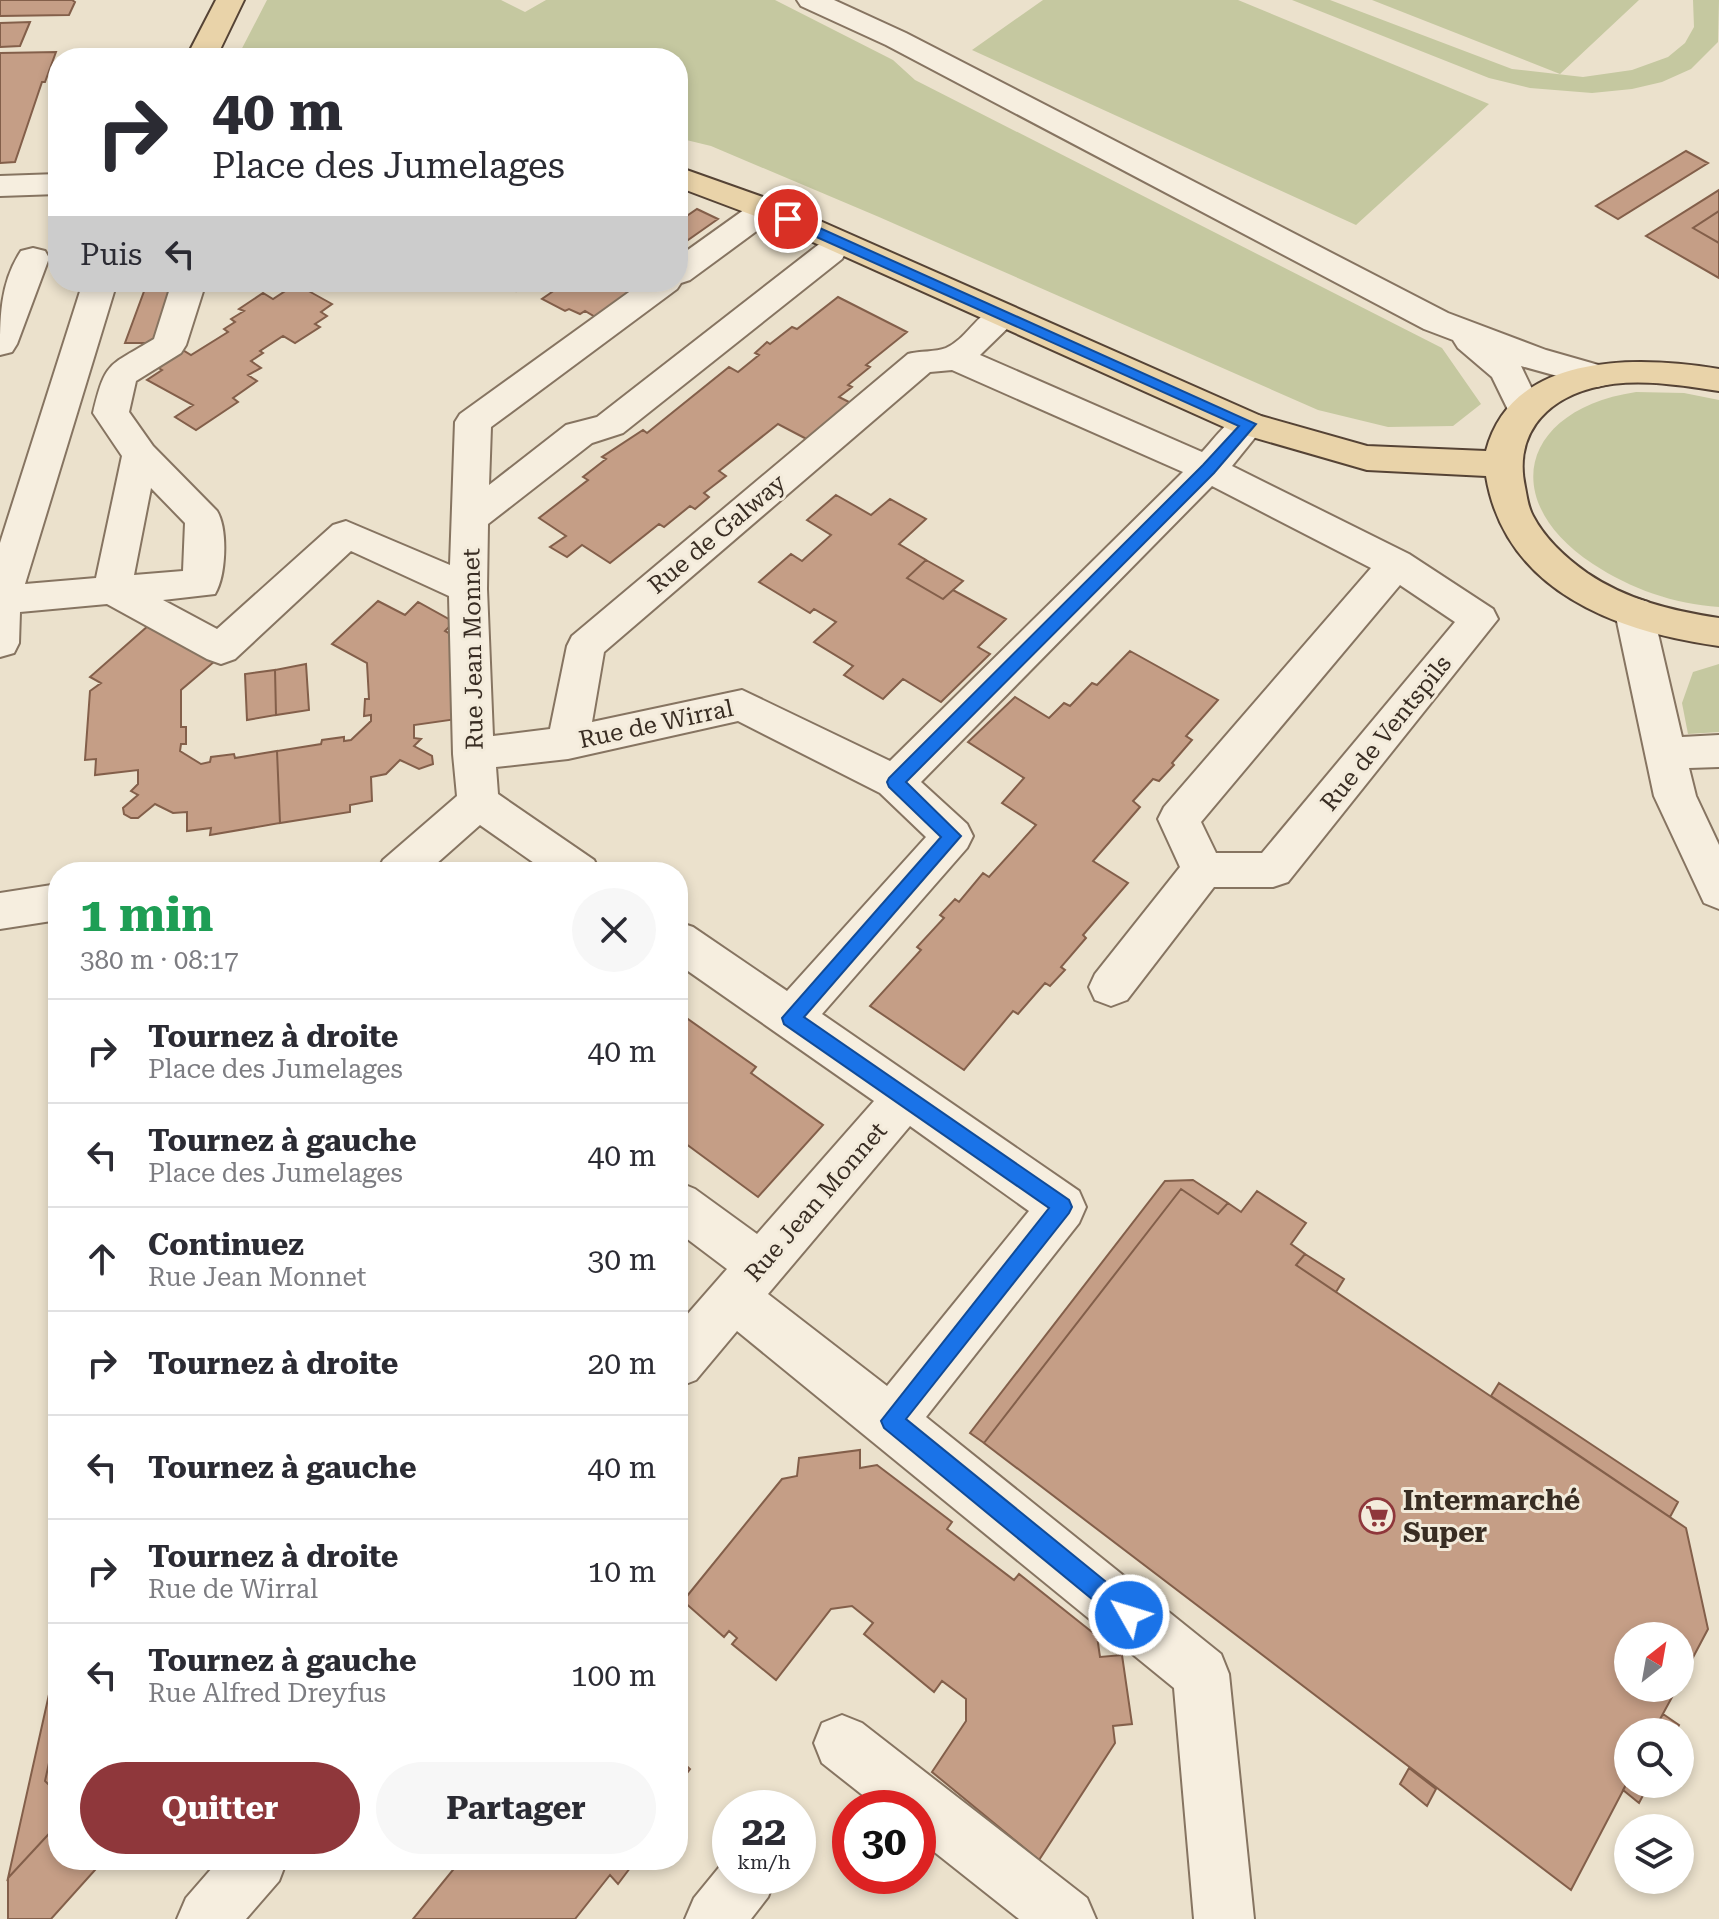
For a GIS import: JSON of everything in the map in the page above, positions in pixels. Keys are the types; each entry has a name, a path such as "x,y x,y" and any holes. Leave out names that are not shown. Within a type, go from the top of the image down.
{"main road":[{"path":"206,48 230,0"},
{"path":"688,180 766,209 1248,424 1367,458 1502,464"},
{"path":"1719,380 1650,371 1597,376 1556,391 1525,412 1512,429 1504,448 1502,464 1513,515 1527,538 1572,580 1634,612 1667,623 1719,632"}],"street":[{"path":"811,0 896,39 1459,331 1534,358 1597,376"},
{"path":"0,186 48,184"},
{"path":"688,266 766,209"},
{"path":"472,517 579,434 610,425 830,252"},
{"path":"0,344 33,258"},
{"path":"0,643 0,600 97,292"},
{"path":"0,600 202,584 204,520 140,455 111,413 120,375 169,345 186,292"},
{"name":"Rue Jean Monnet","path":"478,802 473,754 468,589 473,422 651,292"},
{"path":"956,358 1003,316"},
{"path":"1459,331 1507,371 1525,412"},
{"name":"Rue de Ventspils","path":"956,358 1208,469 1396,564 1479,619 1273,870 1203,870"},
{"name":"Rue de Galway","path":"568,743 586,646 920,362 956,358"},
{"path":"895,782 1208,469 1248,424"},
{"path":"112,590 140,455"},
{"path":"112,590 221,649 346,534 468,589"},
{"path":"1111,987 1203,870 1179,819 1396,564"},
{"path":"1634,612 1675,796 1719,891"},
{"name":"Rue de Wirral","path":"568,743 742,705 895,782 952,836 791,1018"},
{"path":"473,754 568,743"},
{"path":"1665,754 1719,751"},
{"path":"409,862 478,802 565,862"},
{"path":"0,911 48,904"},
{"name":"Rue Jean Monnet","path":"688,947 906,1097 688,1351"},
{"path":"891,1421 1062,1207 906,1097"},
{"path":"688,1215 748,1282 891,1421 1201,1674 1224,1919"},
{"path":"842,1743 1066,1919"},
{"path":"207,1919 249,1870"},
{"path":"715,1919 734,1894"}],"green space":[{"path":"267,0 501,0 525,12 546,0 775,0 893,60 915,80 1442,348 1481,404 1453,426 1388,427 1318,410 879,217 711,146 688,140 688,48 242,48"},
{"path":"1043,0 1238,0 1489,104 1356,225 972,50"},
{"path":"1292,0 1330,0 1512,69 1583,77 1632,70 1668,57 1685,43 1694,27 1693,0 1719,0 1718,42 1691,69 1662,82 1592,93 1530,88 1489,78"},
{"path":"1372,0 1639,0 1560,74"},
{"path":"1636,392 1684,393 1719,400 1719,607 1669,599 1607,573 1562,539 1543,513 1534,486 1535,460 1547,437 1568,417 1597,402"},
{"path":"1719,664 1719,732 1688,734 1682,703 1693,672"}],"building":[{"path":"0,0 75,2 69,15 0,16"},
{"path":"30,22 20,46 0,47 0,23"},
{"path":"48,52 48,74 45,82 42,82 15,162 0,163 0,53"},
{"path":"1686,151 1708,163 1618,219 1596,206"},
{"path":"1719,190 1719,211 1693,228 1719,243 1719,278 1646,236"},
{"path":"697,209 718,219 688,240 688,215"},
{"path":"1719,211 1719,243 1693,228"},
{"path":"144,292 171,292 152,343 125,343"},
{"path":"284,292 310,292 332,304 321,312 327,316 315,324 320,327 295,343 283,336 260,351 263,353 251,361 261,368 248,375 257,381 233,398 238,402 196,430 175,417 193,405 147,380 162,370 155,366 181,349 191,355 228,332 224,329 235,322 231,319 244,311 239,309 263,293 273,299"},
{"path":"552,292 632,292 597,318 585,311 580,314 569,309 565,311 542,299"},
{"path":"838,297 907,332 866,365 870,367 839,397 859,407 816,444 778,424 719,471 726,476 704,493 709,497 695,509 690,506 664,527 659,524 610,563 582,545 567,557 550,547 566,536 539,518 588,480 583,477 606,459 602,457 643,430 647,433 729,367 738,372 759,355 755,353 767,342 770,344 792,327 797,329"},
{"path":"836,495 871,515 890,499 926,519 899,544 926,560 907,578 943,599 953,590 1006,619 978,647 990,654 941,702 903,679 883,699 844,675 853,666 814,642 836,622 814,609 810,613 759,582 791,554 802,561 831,535 807,520"},
{"path":"926,560 963,581 943,599 907,578"},
{"path":"378,601 405,615 418,602 454,622 445,631 456,637 464,718 414,725 414,738 421,739 414,746 432,756 433,764 419,769 400,760 386,774 371,777 372,801 350,805 350,812 280,823 277,751 321,744 322,740 344,737 344,741 351,740 371,721 371,715 364,716 365,699 369,699 367,663 332,644"},
{"path":"149,625 215,661 181,690 181,727 186,727 186,744 181,744 180,751 201,764 210,762 211,757 234,754 235,758 277,751 280,823 210,835 211,828 187,831 187,812 173,813 155,804 138,818 131,818 124,814 123,808 138,795 131,791 138,784 138,770 95,775 96,759 85,760 90,691 101,683 90,677"},
{"path":"1130,651 1218,700 1186,736 1192,740 1172,763 1174,765 1159,781 1153,779 1133,801 1140,807 1093,861 1128,883 1083,935 1086,938 1061,967 1065,970 1050,986 1045,983 1018,1014 1013,1011 964,1070 870,1006 921,950 917,947 944,918 940,915 955,899 959,902 983,873 989,877 1036,825 1002,803 1024,778 968,742 1015,697 1049,718 1064,703 1070,706 1092,683 1097,685"},
{"path":"306,664 309,710 276,715 275,670"},
{"path":"275,670 276,715 247,720 245,674"},
{"path":"688,1019 756,1067 751,1073 823,1125 758,1197 688,1145"},
{"path":"1193,1180 1228,1203 1218,1214 1181,1189 984,1443 970,1433 1165,1181"},
{"path":"1181,1189 1218,1214 1228,1203 1241,1212 1257,1191 1306,1223 1291,1244 1305,1254 1296,1265 1686,1528 1708,1629 1694,1656 1694,1622 1614,1622 1614,1702 1669,1702 1661,1718 1614,1718 1614,1798 1619,1798 1571,1890 984,1443"},
{"path":"1305,1254 1344,1279 1336,1292 1296,1265"},
{"path":"1499,1383 1678,1502 1670,1517 1491,1396"},
{"path":"860,1450 860,1468 877,1465 952,1522 947,1529 1014,1580 1019,1574 1097,1636 1100,1657 1122,1655 1132,1724 1113,1726 1115,1743 1039,1860 932,1772 966,1721 966,1699 942,1681 934,1692 864,1634 873,1623 852,1606 831,1609 776,1680 732,1644 737,1638 729,1631 724,1637 688,1605 688,1595 782,1479 797,1476 799,1458"},
{"path":"48,1699 48,1767 45,1781 48,1784 48,1835 8,1878"},
{"path":"1409,1768 1436,1789 1427,1806 1400,1784"},
{"path":"48,1835 48,1870 95,1870 51,1919 8,1919 8,1878"},
{"path":"453,1870 628,1870 618,1884 610,1875 575,1919 413,1919"}],"place":[{"name":"Intermarché Super","path":"1377,1516"}],"route":[{"path":"788,219 1248,424 1208,469 895,782 952,836 791,1018 1062,1207 891,1421 1129,1615"}]}
